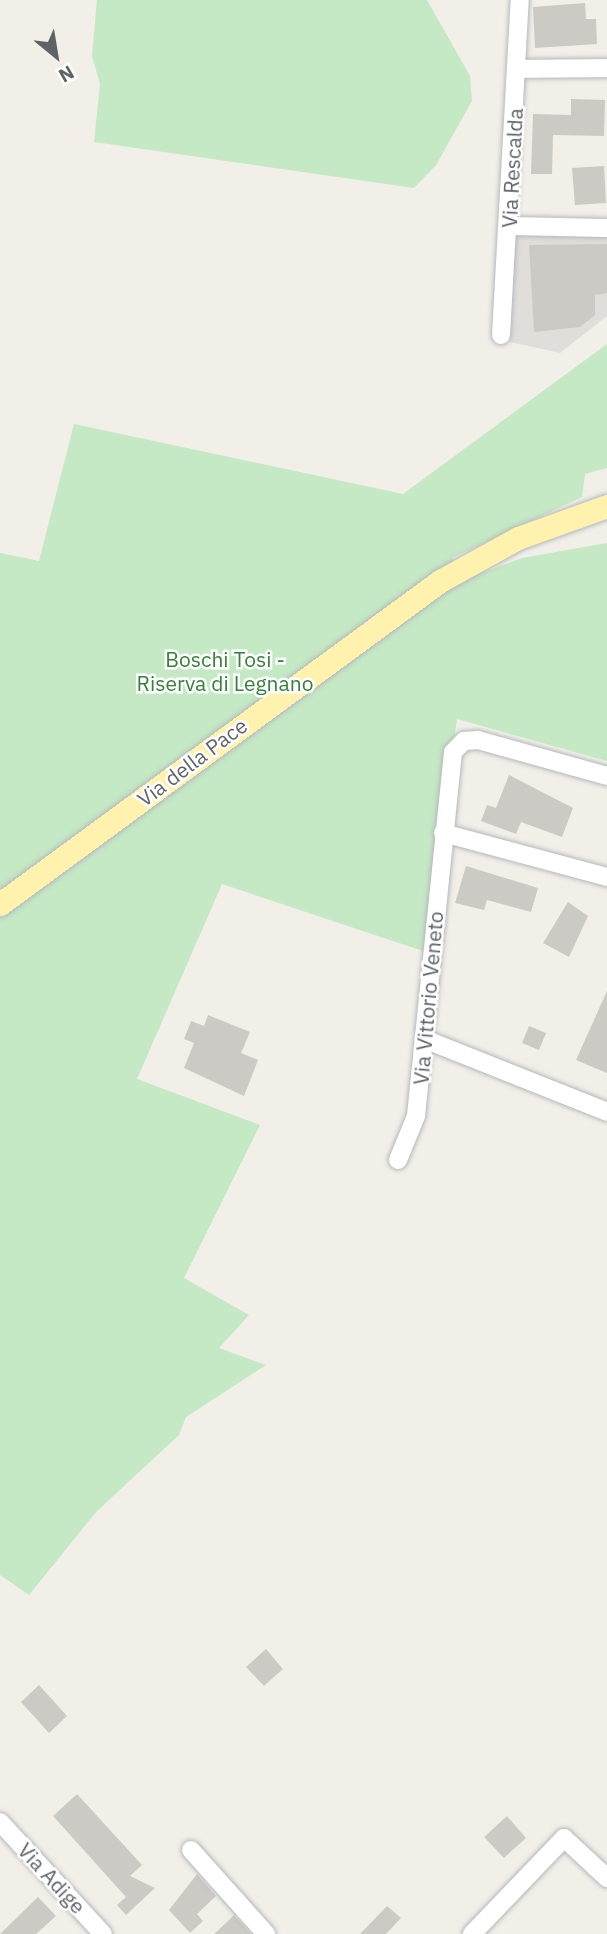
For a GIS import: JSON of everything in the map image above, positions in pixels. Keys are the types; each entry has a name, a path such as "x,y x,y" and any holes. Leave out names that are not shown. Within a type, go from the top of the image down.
{"main road":[{"name":"Via della Pace","path":"0,904 440,581 518,538 607,506"}],"street":[{"name":"Via Rescalda","path":"501,335 520,0"},
{"path":"517,69 607,68"},
{"path":"509,226 607,228"},
{"name":"Via Vittorio Veneto","path":"398,1160 416,1116 451,759 464,741 607,776"},
{"path":"443,833 607,877"},
{"path":"424,1039 607,1112"},
{"name":"Via Adige","path":"0,1822 103,1934"},
{"path":"472,1934 564,1838 607,1878"},
{"path":"191,1850 266,1934"}],"shaded area":[{"path":"517,232 607,233 607,316 560,353 506,341"}],"green space":[{"path":"97,0 427,0 470,76 472,101 436,165 414,188 94,142 100,84 92,56"},
{"name":"Boschi Tosi - Riserva di Legnano","path":"607,344 607,468 585,474 582,497 452,558 468,578 522,558 607,543 607,761 457,719 423,951 222,884 137,1079 260,1125 184,1278 249,1315 219,1348 266,1365 186,1417 179,1435 96,1512 29,1595 0,1575 0,553 39,561 74,424 403,494"}],"building":[{"path":"585,3 586,19 596,19 597,44 535,48 533,7"},
{"path":"571,99 605,100 604,136 553,135 552,174 531,174 533,114 571,115"},
{"path":"604,166 606,203 575,205 572,168"},
{"path":"607,244 607,293 595,295 595,315 580,327 534,332 529,245"},
{"path":"509,775 573,808 562,837 521,822 516,834 481,821 487,805 496,808"},
{"path":"466,866 538,888 531,912 487,900 484,910 455,903"},
{"path":"568,902 588,916 569,957 543,943"},
{"path":"607,991 607,1073 576,1060"},
{"path":"208,1015 250,1032 241,1053 258,1060 244,1096 184,1068 194,1043 184,1039 191,1021 204,1026"},
{"path":"529,1026 546,1033 539,1050 522,1043"},
{"path":"266,1649 283,1669 264,1686 246,1667"},
{"path":"39,1685 67,1716 49,1733 21,1702"},
{"path":"77,1794 142,1865 130,1876 155,1888 126,1915 117,1905 126,1897 53,1816"},
{"path":"507,1816 526,1838 504,1858 484,1837"},
{"path":"197,1874 216,1896 197,1914 203,1921 190,1933 169,1910"},
{"path":"38,1897 56,1916 36,1934 0,1934"},
{"path":"387,1906 401,1918 386,1934 360,1934"},
{"path":"234,1915 251,1934 214,1934 228,1921"}]}
